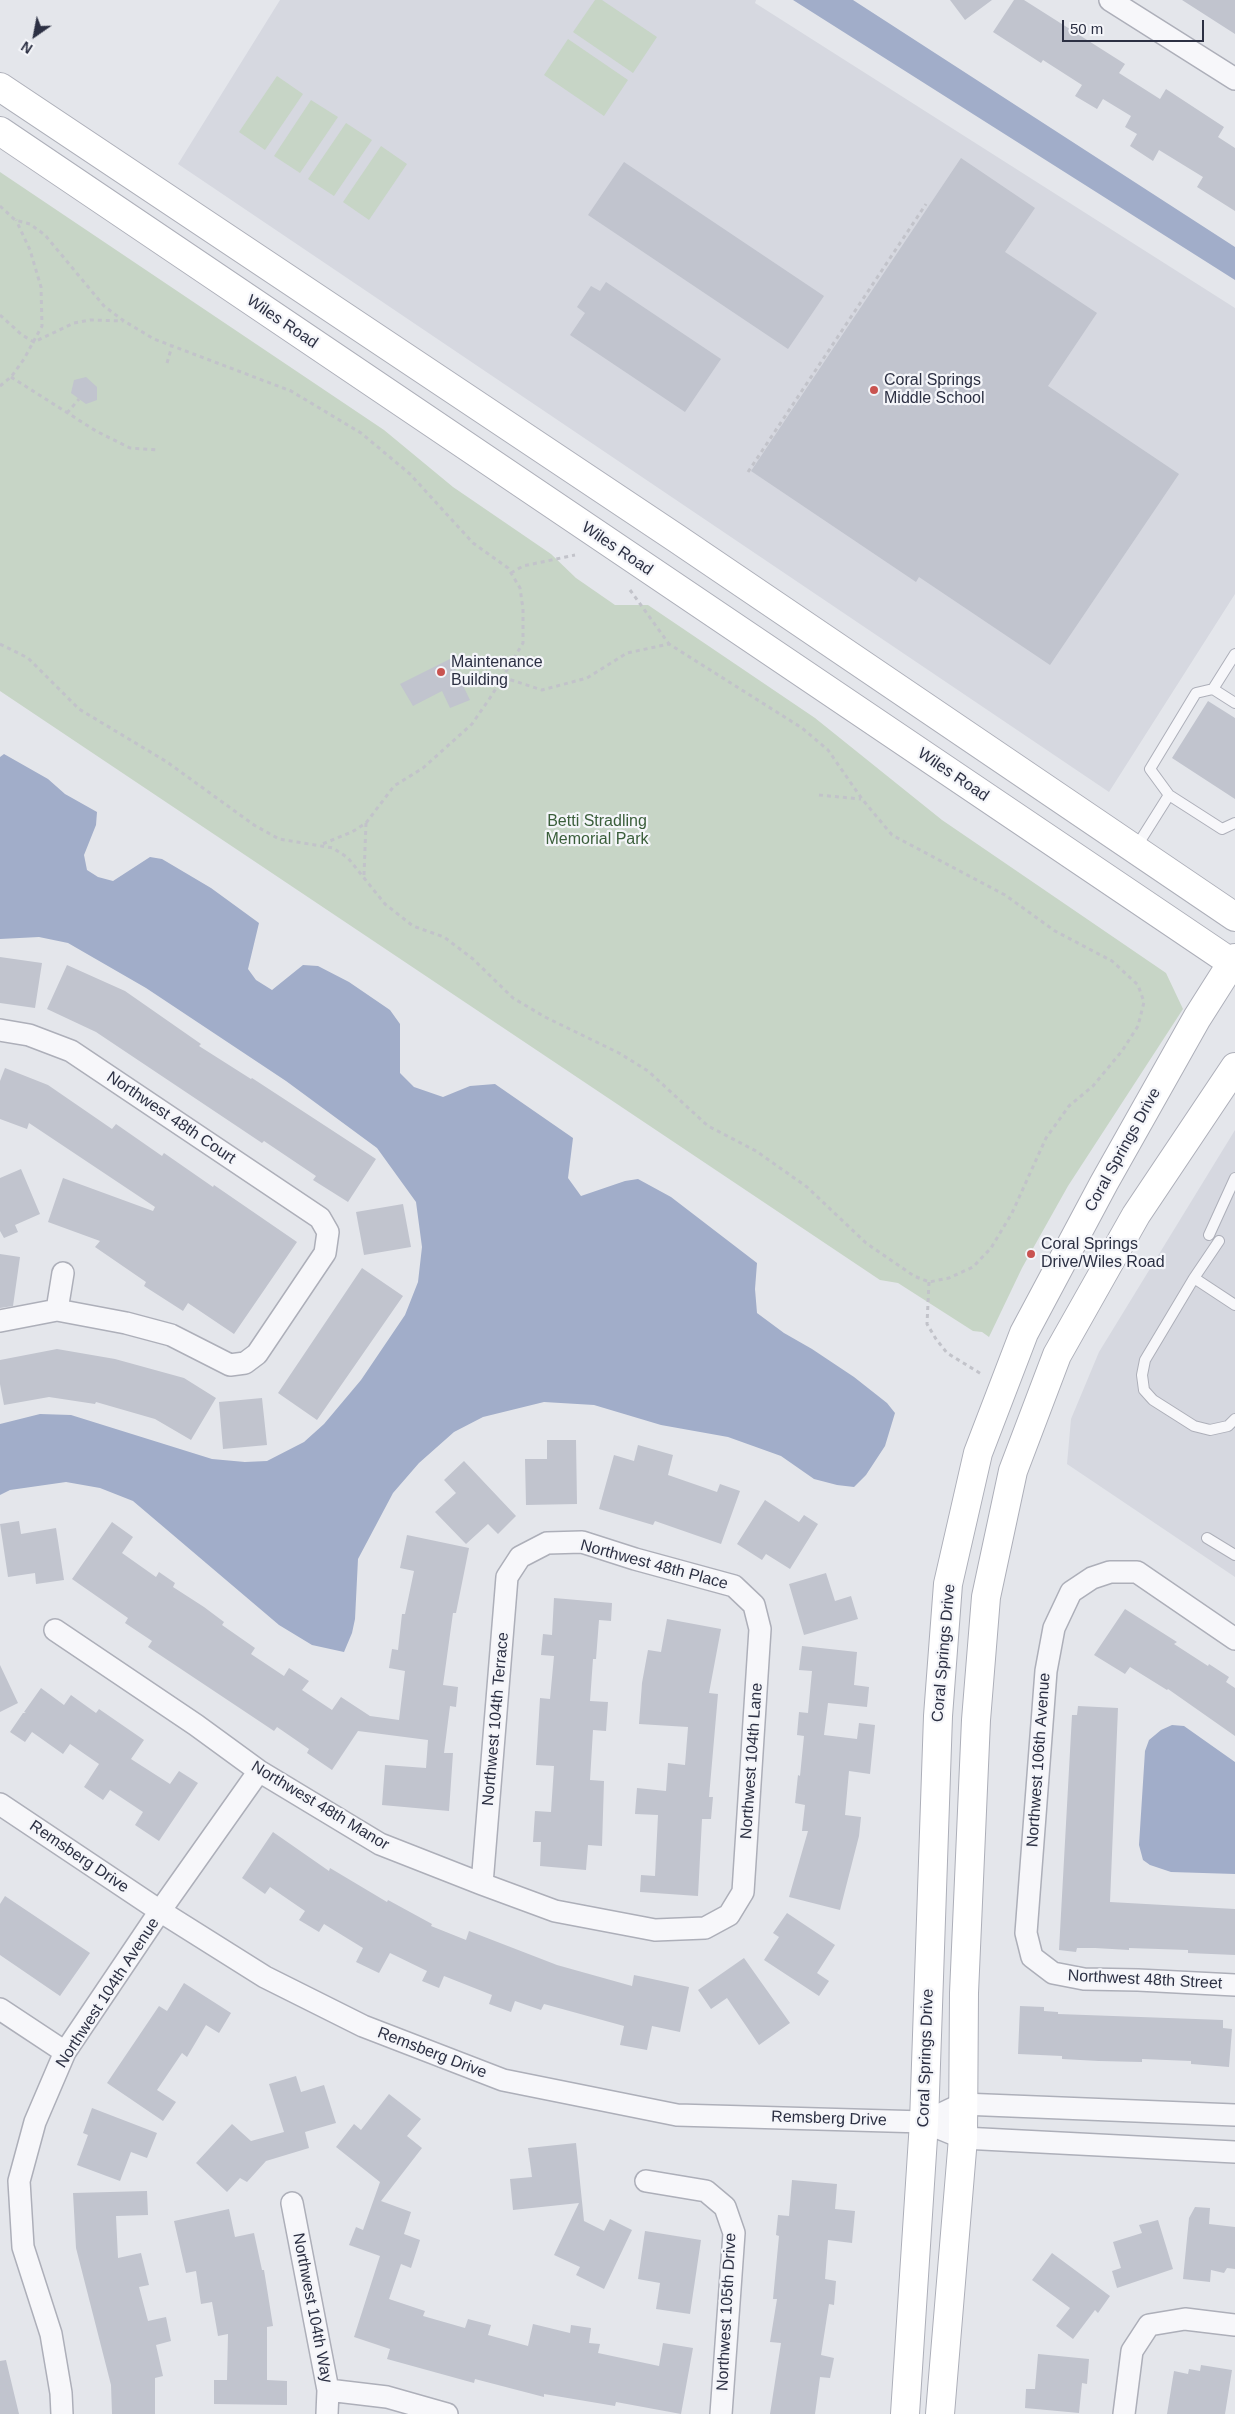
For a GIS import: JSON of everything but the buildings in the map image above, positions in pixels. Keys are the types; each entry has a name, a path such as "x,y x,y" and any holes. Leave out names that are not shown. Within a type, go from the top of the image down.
{"main road":[{"path":"0,87 676,538 1235,917"},
{"name":"Wiles Road","path":"0,131 640,564 1234,962"},
{"path":"612,545 644,517"},
{"path":"640,564 676,538"},
{"name":"Coral Springs Drive","path":"906,2414 924,2122 938,1716 948,1584 978,1453 1024,1333 1197,1018 1234,962"},
{"path":"940,2414 962,2138 976,1720 986,1597 1013,1471 1057,1354 1136,1215 1235,1067"},
{"path":"1000,1396 1032,1421"}],"street":[{"path":"1110,0 1235,79"},
{"name":"Northwest 48th Court","path":"0,1030 29,1035 71,1051 320,1218 328,1232 326,1253 257,1354 246,1363 230,1365 171,1335 126,1323 57,1310"},
{"path":"0,1321 57,1310 63,1274"},
{"name":"Northwest 48th Place","path":"520,1557 547,1543 582,1542 635,1559 734,1586 754,1604"},
{"name":"Northwest 104th Terrace","path":"482,1884 507,1577 520,1557"},
{"name":"Northwest 106th Avenue","path":"1032,1956 1026,1933 1046,1671 1054,1628 1071,1592 1092,1578 1110,1572 1137,1572 1235,1639"},
{"name":"Northwest 104th Lane","path":"729,1915 744,1892 760,1629 754,1604"},
{"name":"Northwest 48th Manor","path":"55,1630 196,1725 259,1771 380,1844 554,1911 655,1930 706,1928 729,1915"},
{"name":"Northwest 104th Avenue","path":"62,2414 61,2393 51,2334 23,2247 19,2181 35,2122 65,2052 160,1911 259,1771"},
{"name":"Remsberg Drive","path":"0,1804 160,1911 265,1977 363,2026 503,2080 677,2115 924,2122 962,2138 1235,2152"},
{"name":"Northwest 48th Street","path":"1032,1956 1053,1973 1084,1979 1138,1980 1235,1986"},
{"path":"0,2009 65,2052"},
{"name":"Remsberg Drive","path":"924,2122 962,2104 1235,2115"},
{"name":"Northwest 105th Drive","path":"646,2181 706,2191 725,2207 734,2233 721,2414"},
{"name":"Northwest 104th Way","path":"292,2203 328,2390 327,2414"},
{"path":"1124,2414 1132,2351 1150,2325 1185,2319 1235,2325"},
{"path":"328,2390 387,2397 447,2414"}],"lane":[{"path":"1214,689 1235,654"},
{"path":"1235,703 1214,689 1196,692 1150,769 1169,795 1222,830 1235,823"},
{"path":"1134,850 1169,795"},
{"path":"1209,1235 1235,1178"},
{"path":"1219,1241 1194,1278 1145,1360 1142,1375 1144,1390 1152,1400 1194,1426 1210,1430 1233,1424"},
{"path":"1194,1278 1235,1305"},
{"path":"1207,1538 1235,1555"}],"path":[{"path":"748,472 926,204"},
{"path":"0,206 15,220 30,250 41,287 42,326 11,377 0,386"},
{"path":"15,220 30,224 45,235 104,306 124,321 154,339 291,391 360,433 410,474 473,543 508,568 520,588 523,609 523,643 472,724 423,768 394,786 366,823 352,832 319,845"},
{"path":"0,315 22,335 34,342"},
{"path":"34,342 74,323 90,320 124,321"},
{"path":"167,363 172,346"},
{"path":"11,377 130,448 158,450"},
{"path":"67,412 78,399"},
{"path":"511,573 522,566 575,555"},
{"path":"0,644 28,658 79,709 167,762 254,825 279,840 333,848 348,858 364,875 385,904 413,926 444,936 473,959 513,998 552,1021 619,1053 648,1071 708,1126 756,1151 807,1187 866,1243 914,1276 929,1282 949,1278 973,1266 991,1248 1012,1213 1046,1138 1068,1106 1093,1086 1122,1051 1138,1026 1144,1002 1138,985 1112,961 1055,931 1004,895 892,835 862,799 828,750 802,728 669,644 630,590"},
{"path":"502,677 542,690 587,678 627,653 669,644"},
{"path":"819,795 862,799"},
{"path":"364,875 366,823"},
{"path":"929,1282 928,1324 936,1338 947,1353 976,1373 1000,1396"}],"shaded area":[{"name":"Coral Springs Middle School","path":"280,0 756,0 755,3 1235,308 1235,594 1109,792 178,164"},
{"path":"1235,1130 1235,1577 1067,1464 1071,1419 1099,1352"}],"green space":[{"path":"595,0 602,0 657,37 633,73 573,32"},
{"path":"568,39 628,80 604,116 544,75"},
{"path":"277,76 303,94 265,150 239,132"},
{"path":"311,100 338,117 300,173 274,156"},
{"path":"346,123 372,140 334,196 308,179"},
{"path":"381,146 407,164 369,220 343,202"},
{"name":"Betti Stradling Memorial Park","path":"0,172 384,430 453,487 551,554 576,578 615,605 648,605 815,718 942,820 1166,973 1183,1009 1068,1186 1022,1268 989,1337 982,1332 973,1331 898,1283 880,1280 0,691"}],"water":[{"path":"793,0 853,0 1235,247 1235,280"},
{"path":"4,754 48,779 65,794 97,812 96,825 84,855 87,870 98,877 113,881 150,857 162,859 211,888 259,923 248,969 256,980 272,990 303,965 318,966 349,982 390,1010 400,1024 400,1073 414,1087 443,1097 470,1086 495,1084 573,1138 568,1178 581,1196 625,1181 638,1179 671,1197 757,1263 755,1289 757,1313 784,1333 854,1377 887,1403 895,1413 885,1446 866,1475 854,1487 837,1485 814,1479 781,1456 728,1437 661,1425 594,1405 544,1402 483,1417 454,1432 419,1463 393,1493 358,1559 355,1619 352,1633 344,1652 312,1645 279,1625 133,1501 100,1488 66,1482 10,1490 0,1495 0,1424 40,1414 71,1415 212,1459 245,1462 267,1461 304,1442 324,1424 361,1380 405,1315 418,1282 422,1247 416,1202 377,1148 286,1081 146,988 68,943 39,937 0,939 0,757"},
{"path":"1172,1725 1184,1726 1235,1762 1235,1874 1171,1872 1150,1865 1143,1860 1139,1845 1145,1751 1149,1740 1161,1730"}],"place":[{"name":"Coral Springs Middle School","path":"874,390"},
{"name":"Maintenance Building","path":"441,672"},
{"name":"Coral Springs Drive/Wiles Road","path":"1031,1254"}]}
